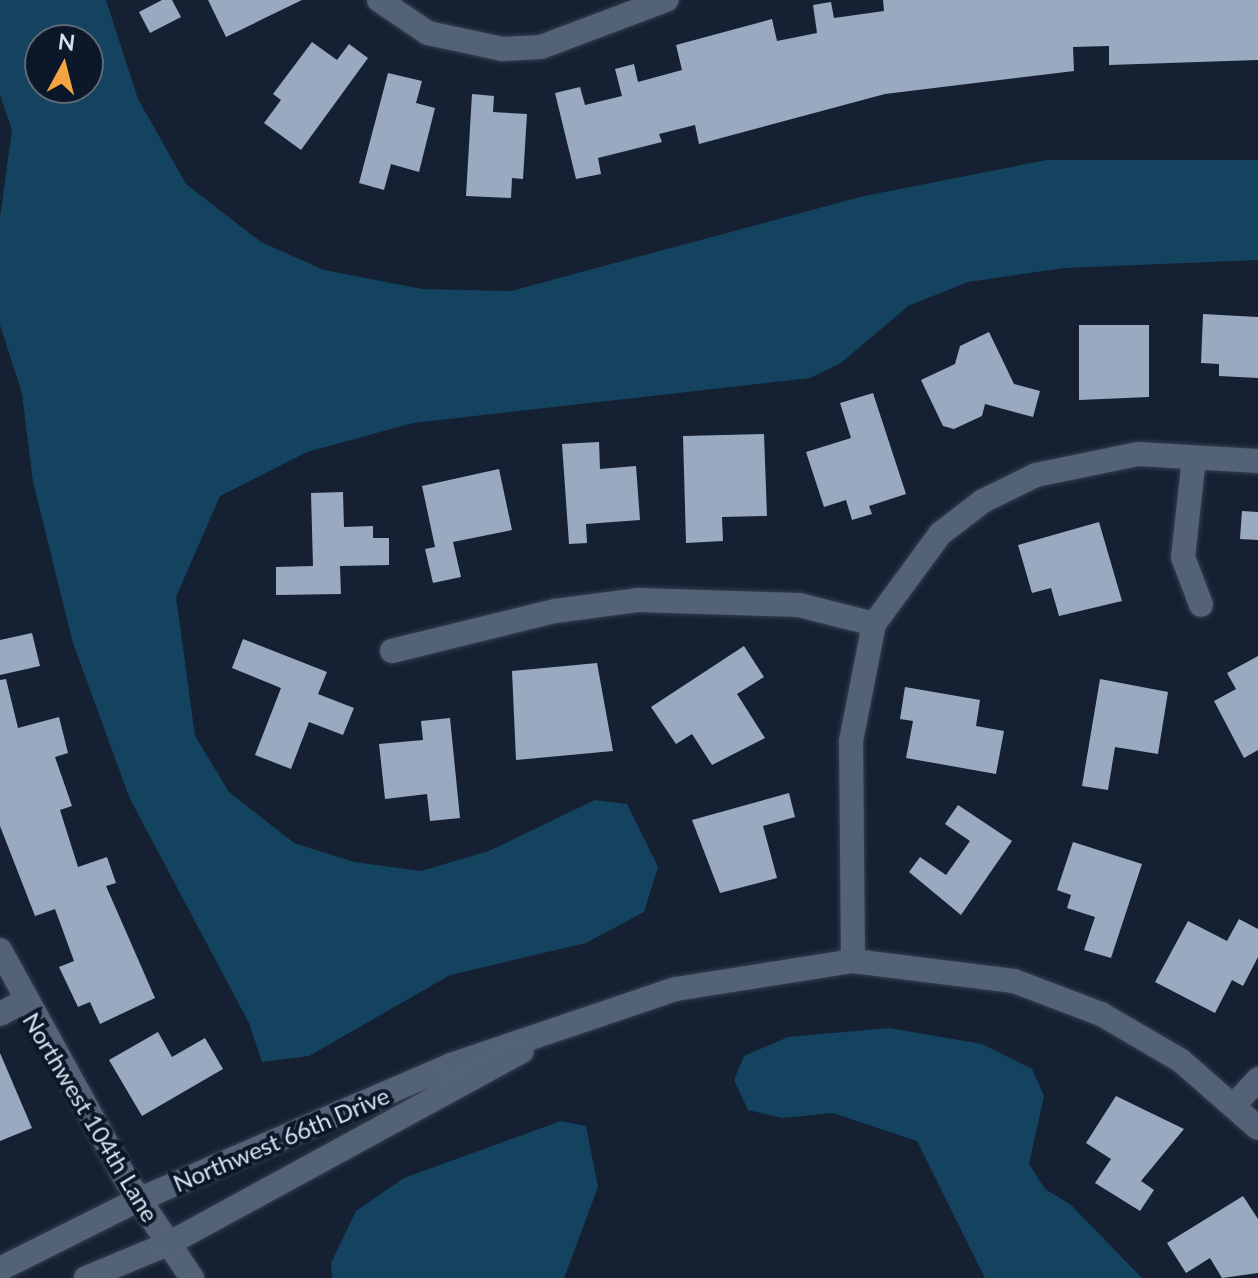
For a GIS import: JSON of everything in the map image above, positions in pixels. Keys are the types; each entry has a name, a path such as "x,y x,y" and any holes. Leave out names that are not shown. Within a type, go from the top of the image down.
{"street":[{"path":"379,0 428,33 502,49 541,47 666,0"},
{"path":"853,961 851,741 874,624 940,534 983,501 1089,458 1258,461"},
{"path":"1194,458 1183,557 1201,605"},
{"path":"392,651 555,611 637,600 799,605 874,624"},
{"name":"Northwest 104th Lane","path":"0,950 23,1002 138,1200 192,1278"},
{"name":"Northwest 66th Drive","path":"0,1269 138,1200 451,1065 676,989 853,961 1014,981 1101,1014 1236,1103 1258,1128"},
{"path":"0,1014 23,1002"},
{"name":"Northwest 66th Drive","path":"86,1278 168,1244 569,1023"},
{"path":"1236,1103 1258,1079"}],"water":[{"path":"0,0 106,0 138,99 186,184 261,242 324,270 422,289 511,291 864,196 1047,160 1258,160 1258,260 1064,268 968,282 908,306 841,363 810,378 413,423 307,452 220,496 176,597 195,736 229,792 294,843 354,862 421,871 489,851 595,800 627,804 658,867 644,912 586,943 450,975 309,1056 262,1062 249,1023 130,799 73,643 33,482 22,393 0,325 0,218 12,130 0,95"},
{"path":"889,1028 982,1044 1032,1069 1044,1096 1029,1164 1045,1189 1071,1205 1142,1278 985,1278 917,1141 833,1113 782,1118 748,1110 734,1080 744,1056 788,1037"},
{"path":"561,1121 586,1126 598,1187 564,1278 332,1278 331,1263 356,1211 404,1178"}],"building":[{"path":"162,0 172,0 181,17 150,33 139,12"},
{"path":"208,0 302,0 226,37"},
{"path":"883,0 1258,0 1258,60 1109,65 1109,46 1073,47 1074,71 885,94 699,144 695,125 659,134 662,142 598,158 601,174 576,179 555,93 580,87 585,105 622,96 615,69 634,64 638,82 682,70 676,45 772,19 777,41 817,33 813,5 831,2 834,18 884,11"},
{"path":"312,42 337,60 349,44 368,58 301,150 264,123 281,100 273,94"},
{"path":"388,73 422,81 416,103 435,108 419,172 391,164 384,190 359,183"},
{"path":"472,94 494,96 493,112 527,114 523,179 512,178 511,198 466,196"},
{"path":"1203,314 1258,317 1258,378 1219,376 1219,364 1201,363"},
{"path":"1079,325 1149,325 1149,397 1079,400"},
{"path":"989,332 1014,384 1040,391 1033,417 985,404 982,416 954,429 943,426 921,380 955,364 960,346"},
{"path":"873,393 906,494 869,506 872,514 852,520 846,500 824,507 806,452 851,438 840,403"},
{"path":"764,434 767,516 722,517 723,541 686,543 683,436"},
{"path":"599,442 600,469 636,466 640,520 586,524 587,543 569,544 562,444"},
{"path":"499,469 512,530 453,542 461,577 433,583 425,549 435,547 422,486"},
{"path":"343,492 344,527 373,526 373,538 389,538 389,565 340,566 341,594 276,595 276,567 313,566 311,493"},
{"path":"1242,511 1258,512 1258,540 1240,539"},
{"path":"1099,522 1122,601 1059,616 1051,588 1032,593 1018,545"},
{"path":"32,633 40,666 0,675 0,640"},
{"path":"243,639 327,672 318,694 354,708 343,735 309,722 291,769 255,755 281,688 232,668"},
{"path":"744,646 764,677 737,694 765,738 712,765 692,734 676,744 651,707"},
{"path":"1258,656 1258,750 1244,758 1214,701 1236,689 1227,673"},
{"path":"597,663 613,751 516,760 512,671"},
{"path":"6,679 18,728 59,717 68,753 55,757 72,806 60,810 78,867 107,857 116,883 106,886 155,998 100,1024 90,1002 78,1007 59,967 74,961 55,909 35,916 0,826 0,680"},
{"path":"1100,679 1168,692 1158,754 1115,747 1108,790 1082,786"},
{"path":"905,687 980,700 976,726 1004,731 996,774 906,758 913,721 900,719"},
{"path":"450,718 460,818 430,821 427,794 385,799 379,744 423,740 421,721"},
{"path":"789,793 795,817 763,826 777,878 720,893 692,820"},
{"path":"958,805 1012,841 961,915 909,872 920,857 946,875 970,841 945,824"},
{"path":"1073,842 1142,864 1111,958 1084,950 1095,917 1067,908 1071,895 1057,890"},
{"path":"1239,919 1258,929 1258,957 1243,986 1232,980 1215,1013 1155,982 1188,921 1227,941"},
{"path":"158,1032 172,1057 205,1038 223,1069 142,1116 109,1060"},
{"path":"0,1053 32,1128 0,1141"},
{"path":"1116,1096 1184,1129 1141,1181 1154,1190 1140,1211 1095,1183 1111,1159 1086,1143"},
{"path":"1243,1196 1258,1219 1258,1273 1222,1278 1210,1258 1186,1273 1167,1243"}]}
